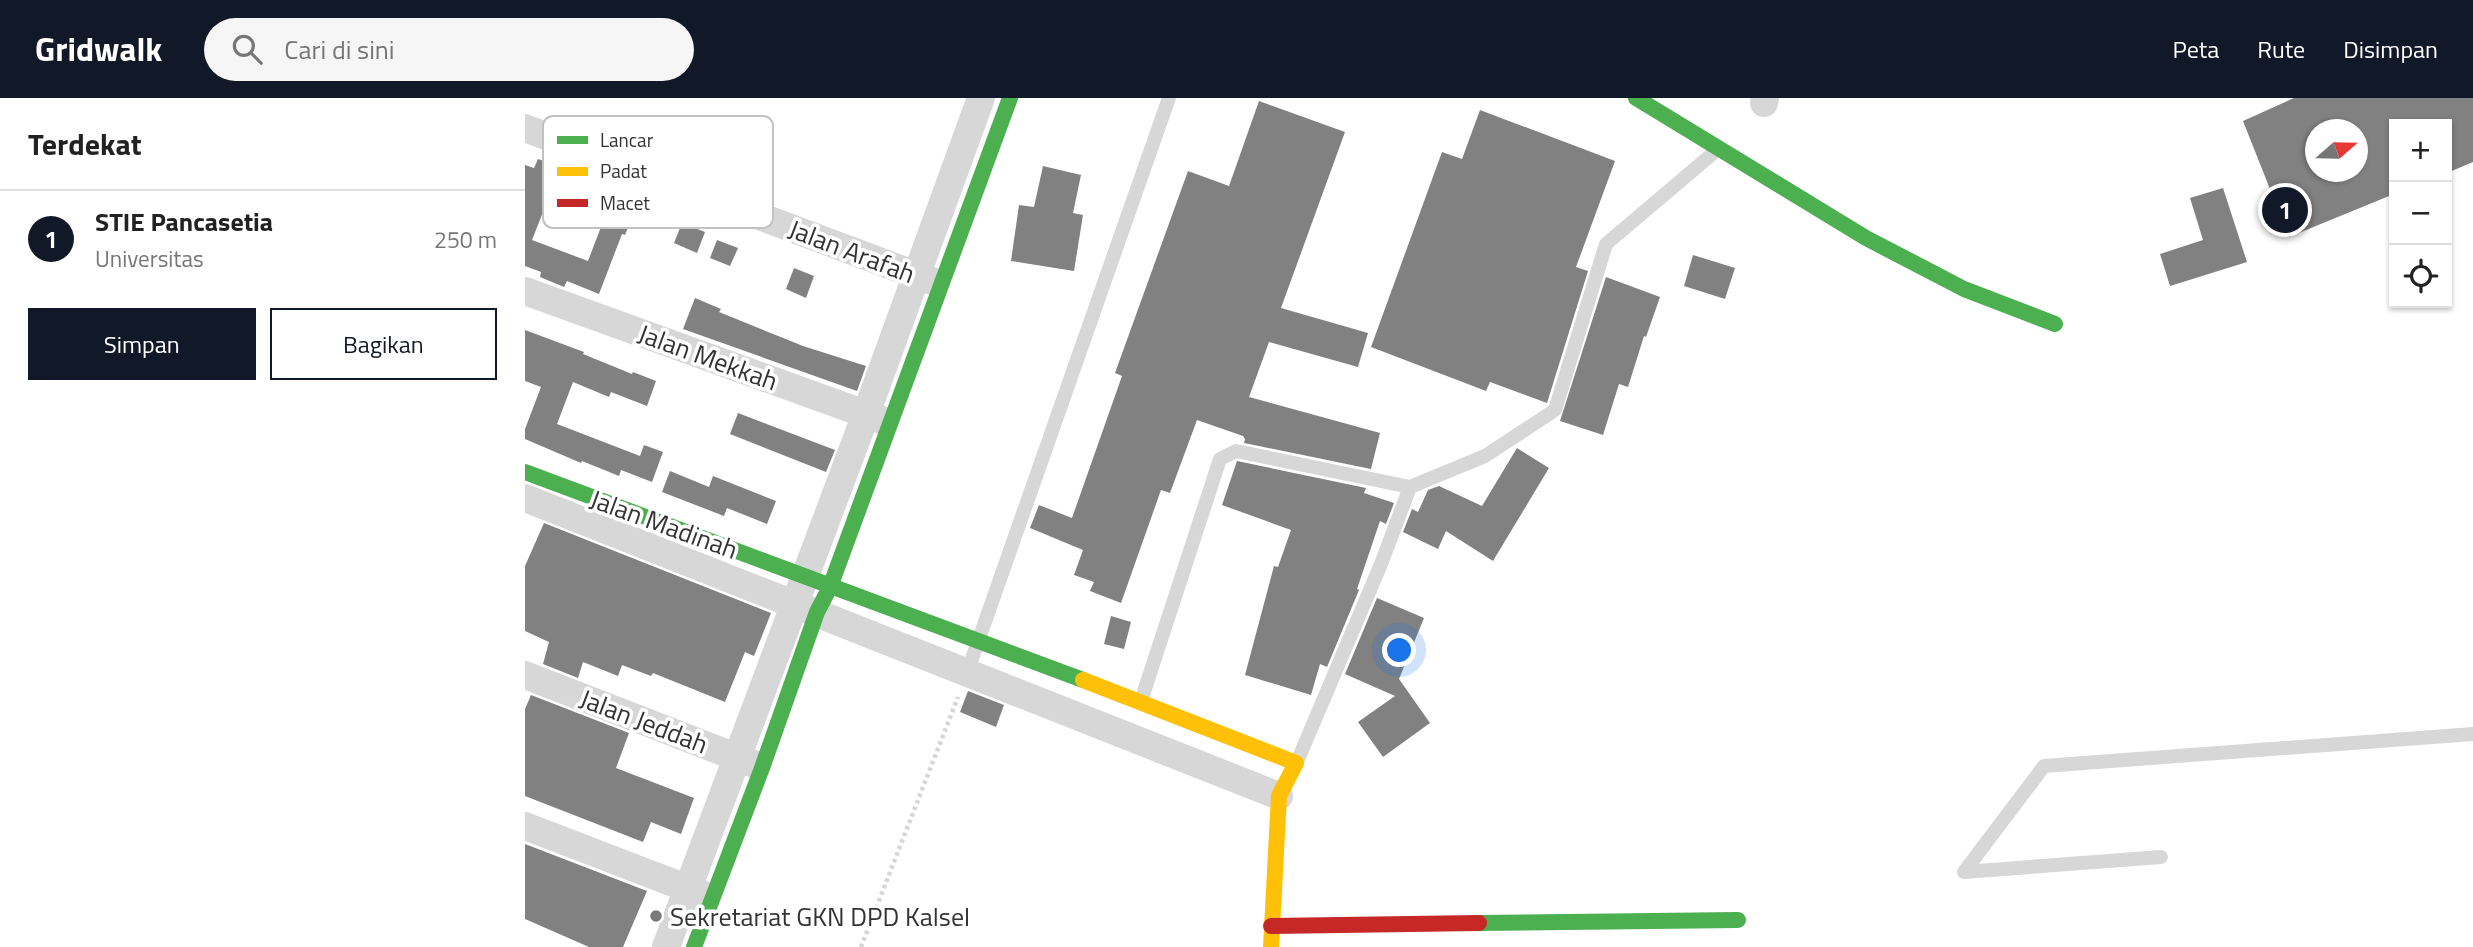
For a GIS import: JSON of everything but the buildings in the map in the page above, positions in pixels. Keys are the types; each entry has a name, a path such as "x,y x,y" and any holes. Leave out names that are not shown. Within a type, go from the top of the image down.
{"street":[{"path":"805,607 829,587 878,419 915,275 981,98"},
{"path":"666,947 699,893 750,762 805,607 804,575 943,285 1010,98"},
{"path":"1636,98 1866,238 1964,289 2055,324"},
{"name":"Jalan Arafah","path":"525,128 543,135"},
{"name":"Jalan Arafah","path":"773,221 943,285"},
{"name":"Jalan Mekkah","path":"525,291 878,419"},
{"name":"Jalan Madinah","path":"525,472 804,575 829,587 978,639 1296,763"},
{"name":"Jalan Madinah","path":"525,498 1279,796"},
{"name":"Jalan Jeddah","path":"525,674 750,762"},
{"path":"1065,712 1072,675"},
{"path":"1271,947 1279,796 1296,763"},
{"path":"525,826 699,893"},
{"path":"694,947 699,893"},
{"path":"1271,926 1738,920"}],"lane":[{"path":"967,673 1169,98"},
{"path":"1141,703 1220,459 1236,451 1410,487 1485,456 1555,410 1606,244 1718,149"},
{"path":"1296,763 1381,564 1410,487"},
{"path":"2161,857 1964,872 2044,766 2473,734"}],"path":[{"path":"862,947 967,673"}],"traffic: fast":[{"path":"694,947 1010,98"},
{"path":"1636,98 1866,238 1964,289 2055,324"},
{"path":"525,472 1083,680"},
{"path":"1479,923 1738,920"}],"traffic: slow":[{"path":"1083,680 1296,763 1279,796 1271,947"}],"traffic: jam":[{"path":"1271,926 1479,923"}],"place":[{"name":"STIE Pancasetia","path":"2285,210"},
{"name":"Sekretariat GKN DPD Kalsel","path":"656,916"}]}
